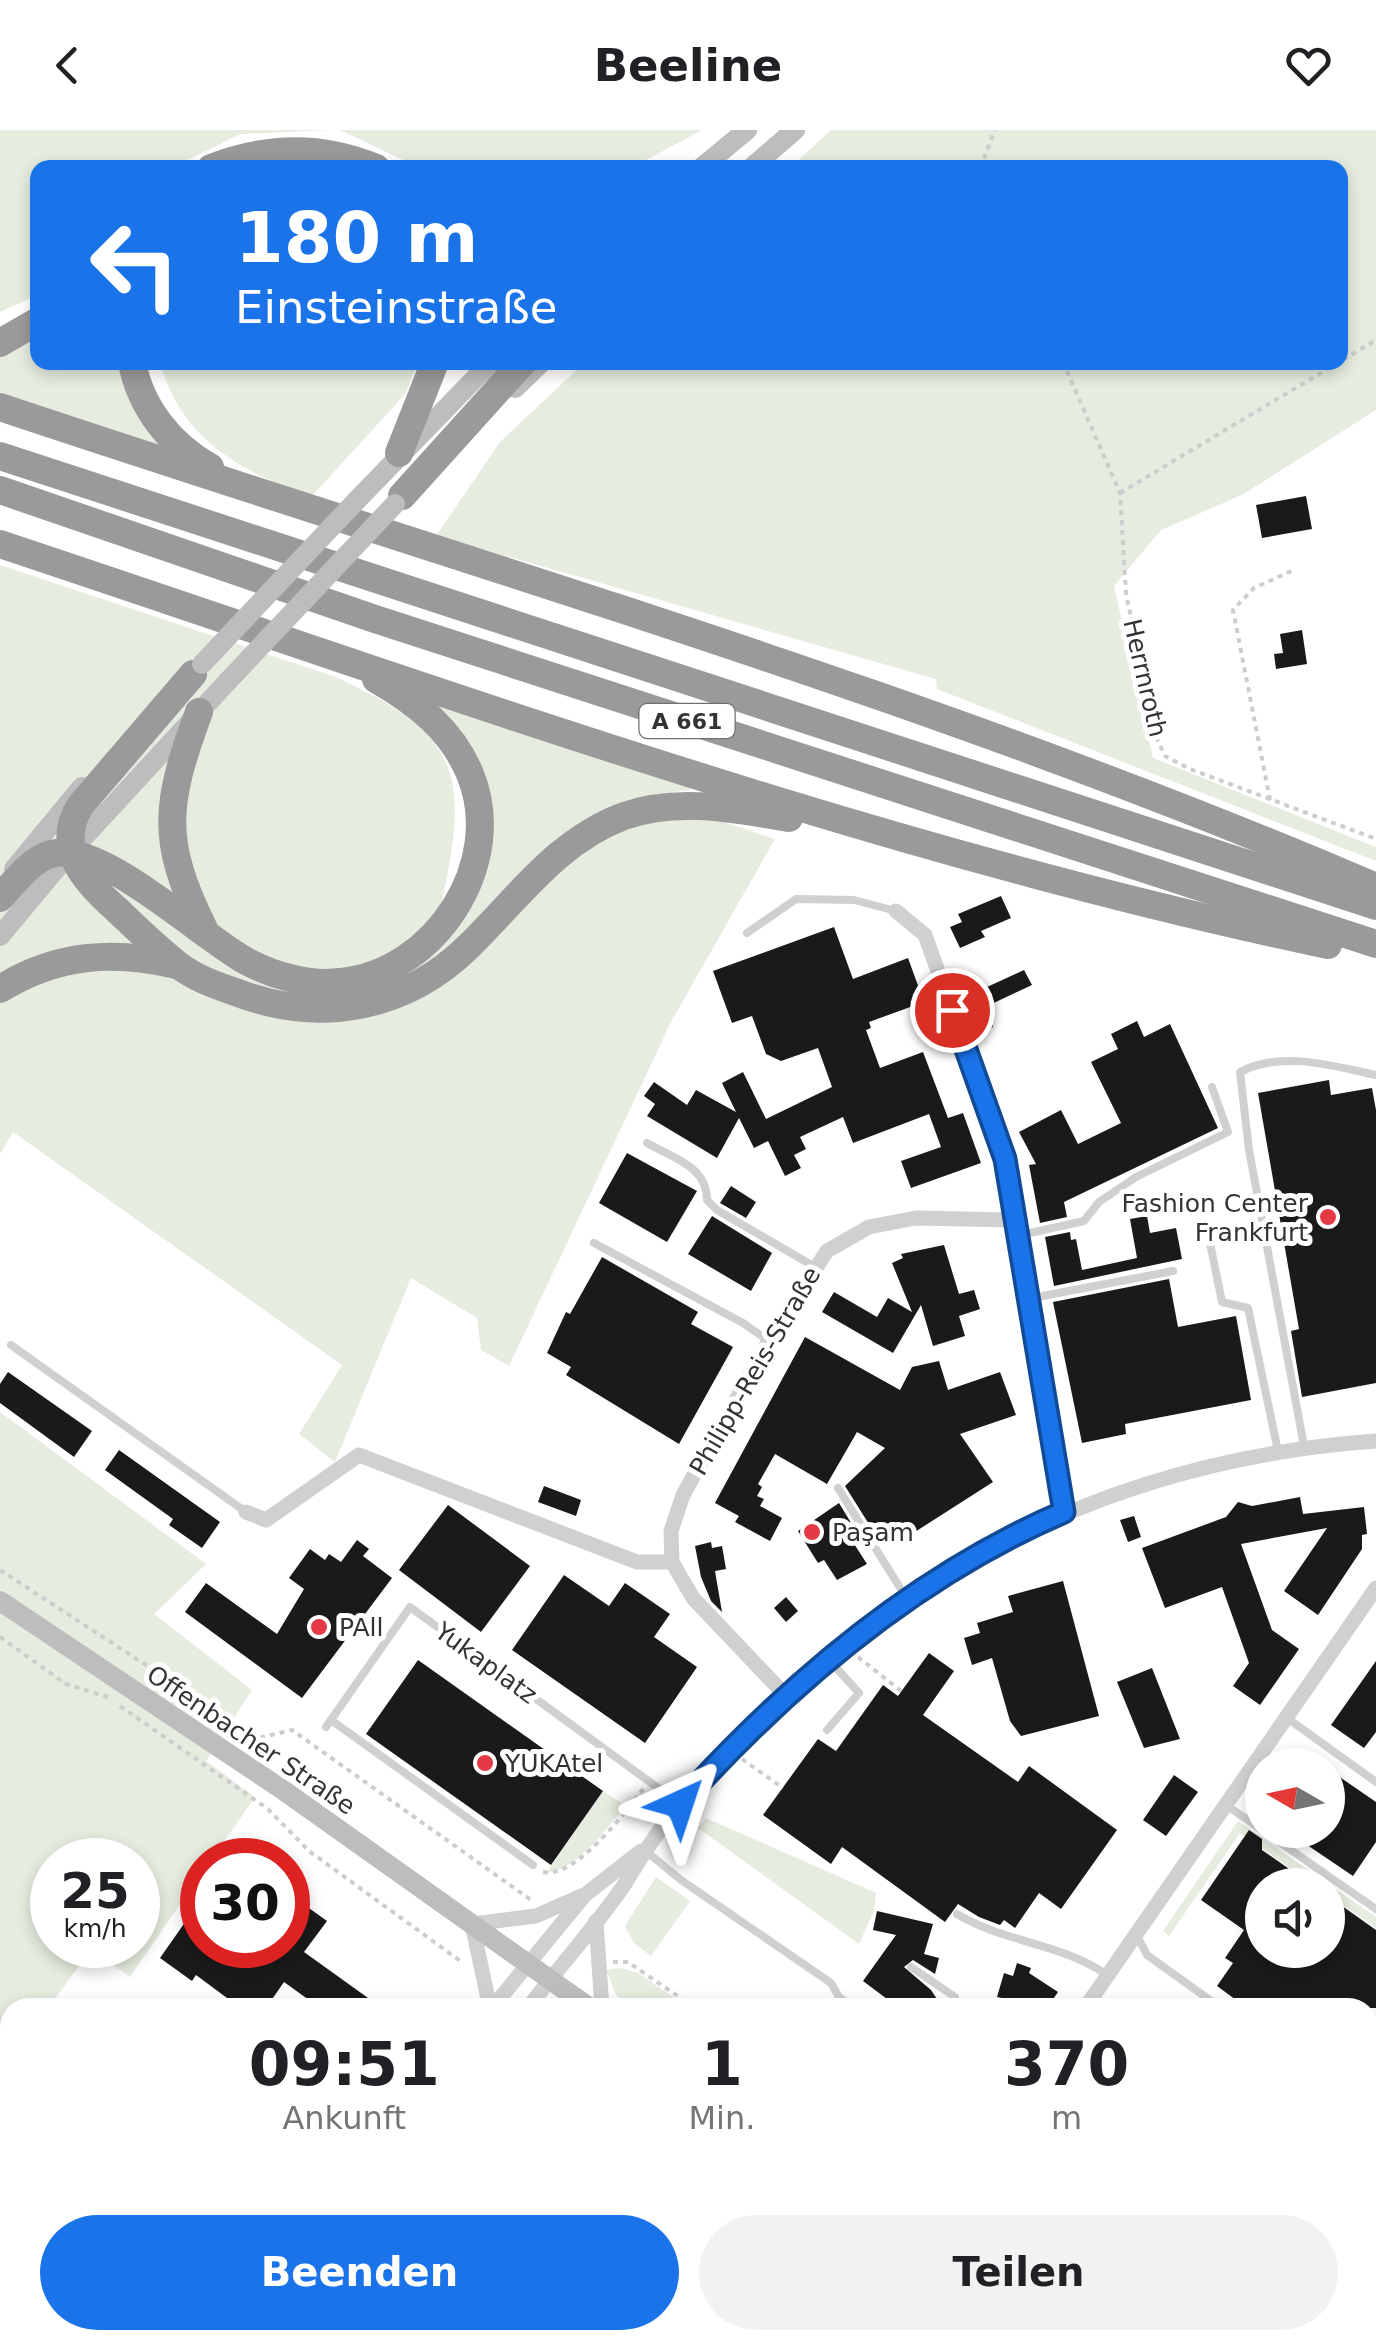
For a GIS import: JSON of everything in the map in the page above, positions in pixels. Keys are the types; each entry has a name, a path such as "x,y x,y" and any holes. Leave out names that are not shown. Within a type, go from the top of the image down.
{"highway":[{"path":"236,160 257,153 292,150 324,152 350,160"},
{"path":"0,343 30,326"},
{"path":"135,370 144,400 174,441 223,475 284,502"},
{"path":"399,453 431,370"},
{"path":"398,500 517,370"},
{"path":"0,407 887,699 1261,837 1376,886"},
{"name":"A 661","path":"0,456 1376,906"},
{"name":"A 661","path":"0,490 412,632 1376,944"},
{"path":"0,544 868,830 1083,888 1376,955"},
{"path":"0,898 44,856 70,852 124,877 246,961 268,971 318,982 342,982 376,973 412,954 442,926 467,886 480,818 470,772 447,735 426,714 331,654"},
{"path":"178,965 108,902 70,852 69,830 80,806 198,669"},
{"path":"199,712 176,788 170,828 181,884 205,930"},
{"path":"0,988 55,964 94,955 132,956 178,965 262,1002 308,1010 356,1008 401,994 435,974 554,858 626,816 660,806 691,806 868,830"}],"main road":[{"path":"711,160 747,130"},
{"path":"760,160 795,130"},
{"path":"0,887 89,778 483,370"},
{"path":"0,936 70,852 228,680 398,500 534,370"},
{"name":"Offenbacher Straße","path":"0,1600 283,1790 576,1998"}],"street":[{"path":"896,910 926,936 1005,1159 1064,1512"},
{"name":"Philipp-Reis-Straße","path":"672,1562 671,1531 682,1495 769,1342 827,1251 869,1227 916,1218 1014,1228"},
{"path":"536,1998 596,1922 644,1849 730,1750 848,1643 907,1599 1022,1530 1177,1471 1304,1446 1376,1442"},
{"path":"246,1512 266,1520 358,1455 637,1562 672,1562 693,1598 786,1696"},
{"path":"1092,1998 1287,1718 1371,1610 1376,1588"},
{"path":"499,1998 585,1895 644,1849"},
{"path":"489,1998 472,1924 536,1916 585,1895"},
{"path":"596,1922 601,1998"}],"lane":[{"path":"748,932 796,899 854,900 896,910"},
{"path":"1304,1446 1249,1150 1240,1072 1254,1065 1307,1060 1376,1076"},
{"path":"1014,1228 1084,1222 1099,1202 1136,1177 1228,1132 1212,1087"},
{"path":"646,1143 698,1171 708,1183 707,1200 717,1210 815,1268"},
{"path":"1208,1233 1222,1302 1248,1308 1278,1451"},
{"path":"594,1243 743,1323 769,1342"},
{"path":"1027,1299 1173,1272"},
{"path":"11,1345 246,1512"},
{"path":"838,1488 907,1599"},
{"name":"Yukaplatz","path":"533,1865 328,1724 410,1607 680,1804"},
{"path":"827,1730 859,1693 829,1660"},
{"path":"1287,1718 1372,1779 1376,1766"},
{"path":"1226,1805 1376,1910"},
{"path":"644,1849 681,1880 830,1984 840,1998"},
{"path":"958,1914 985,1931 1082,1957 1107,1976"},
{"path":"1136,1934 1147,1955 1207,1998"},
{"path":"912,1967 955,1998"}],"path":[{"path":"983,160 995,130"},
{"path":"1348,357 1376,340"},
{"name":"Herrnroth","path":"1066,370 1120,494 1126,594 1158,741 1166,756 1190,769 1376,839"},
{"path":"1120,494 1326,370"},
{"path":"1270,800 1233,610 1254,588 1296,569"},
{"path":"0,1570 258,1738 292,1730 529,1896 536,1916"},
{"path":"0,1637 66,1684 108,1698 268,1809 308,1850 454,1953 466,1968"},
{"path":"848,1643 863,1664 902,1691"},
{"path":"730,1750 783,1788"},
{"path":"533,1865 546,1874 562,1872 648,1782"},
{"path":"628,1962 680,1998"}],"shaded area":[{"path":"0,130 331,130 241,134 187,160 30,160 30,298 0,312"},
{"path":"340,130 702,130 646,160 403,160"},
{"path":"831,130 1376,130 1376,410 1242,495 1161,530 1114,586 1153,758 1376,847 1376,861 937,689 936,679 436,536 500,442 577,370 1348,370 1348,160 799,160"},
{"path":"30,333 30,370 126,370 182,461 0,397 0,351"},
{"path":"163,370 414,370 406,393 311,497 260,476 217,449 183,413"},
{"path":"0,565 336,677 408,718 431,739 446,762 453,788 455,820 442,901 456,918 486,831 424,699 691,786 690,790 620,806 564,836 539,855 466,929 478,945 571,861 626,829 684,815 718,820 775,839 671,1022 509,1366 481,1350 477,1318 411,1278 335,1462 299,1434 342,1365 13,1132 0,1154"},
{"path":"0,1412 206,1564 154,1614 252,1690 206,1761 255,1797 226,1838 180,1838 180,1904 160,1933 160,1838 30,1838 30,1968 77,1968 56,1998 0,1998"},
{"path":"603,1791 626,1806 580,1856 546,1873"},
{"path":"706,1818 876,1893 874,1911 859,1944 698,1828"},
{"path":"1238,1821 1245,1826 1245,1837 1240,1833 1169,1936 1163,1931"},
{"path":"1261,1848 1277,1848 1306,1868 1290,1868"},
{"path":"656,1877 690,1901 651,1956 634,1943 625,1926"},
{"path":"1345,1895 1376,1917 1376,1928 1345,1906"},
{"path":"117,1968 136,1968 130,1977"},
{"path":"621,1968 638,1973 675,1998 620,1998 606,1970"}],"building":[{"path":"1306,496 1312,529 1262,538 1256,505"},
{"path":"1302,630 1307,664 1276,669 1274,654 1283,653 1280,634"},
{"path":"1001,896 1011,918 981,931 985,937 960,948 950,927 962,922 958,914"},
{"path":"834,927 853,979 908,958 924,1002 869,1022 871,1028 866,1030 880,1068 923,1052 948,1118 963,1113 981,1163 911,1188 901,1161 941,1147 929,1114 853,1143 843,1117 800,1137 806,1149 794,1155 801,1168 785,1176 768,1141 754,1148 739,1118 717,1158 647,1116 655,1104 644,1096 654,1082 687,1105 696,1090 736,1112 722,1083 743,1072 766,1119 832,1087 818,1048 781,1061 766,1054 752,1016 732,1023 713,971"},
{"path":"1024,970 1032,985 981,1009 974,993"},
{"path":"988,1012 993,1027 974,1034 969,1019"},
{"path":"1137,1021 1144,1037 1170,1024 1218,1128 1064,1202 1067,1217 1040,1223 1029,1165 1036,1164 1019,1132 1061,1110 1078,1144 1121,1123 1091,1062 1118,1049 1111,1034"},
{"name":"Fashion Center Frankfurt","path":"1329,1080 1331,1095 1372,1088 1376,1110 1376,1383 1302,1397 1291,1331 1299,1329 1258,1093"},
{"path":"627,1153 697,1191 667,1242 599,1203"},
{"path":"731,1186 756,1202 746,1218 720,1203"},
{"path":"712,1216 772,1253 751,1291 688,1254"},
{"path":"1147,1216 1150,1233 1176,1228 1182,1259 1054,1286 1045,1237 1070,1232 1071,1240 1076,1239 1082,1270 1137,1258 1130,1219"},
{"path":"944,1245 959,1294 974,1290 980,1309 959,1316 965,1336 933,1346 921,1305 893,1353 822,1312 834,1292 877,1317 888,1298 912,1312 892,1263 903,1258 901,1254"},
{"path":"602,1257 698,1312 691,1324 733,1347 679,1444 566,1375 571,1367 547,1353 566,1312 570,1314"},
{"path":"1169,1279 1178,1327 1236,1316 1251,1400 1125,1424 1126,1434 1082,1443 1053,1302"},
{"path":"805,1337 900,1390 912,1367 939,1361 948,1390 1000,1372 1016,1415 960,1434 993,1482 893,1546 880,1526 872,1529 845,1486 885,1448 857,1432 827,1484 775,1454 758,1484 762,1487 757,1496 764,1499 760,1506 782,1518 770,1541 735,1522 739,1516 715,1503"},
{"path":"8,1372 92,1431 74,1457 0,1403 0,1384"},
{"path":"119,1450 220,1522 202,1548 169,1525 173,1519 105,1470"},
{"path":"544,1486 581,1500 576,1516 538,1502"},
{"path":"1300,1497 1303,1514 1364,1507 1367,1534 1362,1535 1362,1549 1318,1615 1284,1591 1327,1528 1241,1544 1272,1630 1299,1649 1260,1705 1233,1686 1249,1663 1222,1587 1165,1608 1142,1548 1226,1517 1238,1502 1252,1506"},
{"path":"839,1503 859,1536 851,1539 867,1564 837,1580 824,1560 818,1563 798,1531"},
{"path":"448,1505 530,1566 481,1632 399,1570"},
{"path":"1134,1516 1141,1537 1128,1542 1120,1520"},
{"name":"PAll","path":"357,1540 369,1549 363,1556 392,1578 302,1698 185,1612 206,1583 277,1634 304,1589 289,1578 310,1549 325,1560 329,1554 341,1562"},
{"path":"711,1542 712,1548 722,1546 726,1569 715,1571 722,1612 711,1601 701,1577 695,1546"},
{"path":"564,1575 609,1606 625,1583 670,1614 654,1637 697,1667 645,1743 512,1650"},
{"path":"1063,1581 1099,1716 1021,1736 1010,1721 992,1658 972,1665 964,1638 980,1633 977,1623 1013,1612 1008,1596"},
{"path":"786,1597 798,1611 786,1622 774,1608"},
{"path":"929,1653 954,1671 923,1715 1018,1782 1029,1766 1117,1830 1061,1909 1039,1893 1015,1928 1004,1920 1000,1925 979,1917 958,1904 945,1922 842,1847 831,1864 763,1815 818,1739 836,1751 883,1685 898,1696"},
{"name":"YUKAtel","path":"418,1660 603,1791 551,1865 366,1734"},
{"path":"1376,1661 1376,1732 1364,1748 1331,1725"},
{"path":"1152,1668 1180,1739 1144,1748 1117,1682"},
{"path":"1174,1775 1198,1792 1166,1836 1143,1820"},
{"path":"1345,1781 1376,1802 1376,1842 1353,1876 1312,1848 1345,1848"},
{"path":"1245,1836 1245,1848 1262,1848 1288,1868 1245,1868 1245,1968 1345,1968 1345,1908 1376,1930 1376,1998 1233,1998 1217,1986 1233,1963 1225,1958 1244,1930 1201,1900"},
{"path":"310,1909 327,1921 310,1944"},
{"path":"877,1911 933,1924 924,1954 939,1958 935,1974 913,1960 904,1967 936,1998 886,1998 863,1981 896,1935 873,1930"},
{"path":"180,1929 180,1968 310,1968 310,1956 368,1998 306,1998 284,1982 273,1998 227,1998 196,1975 192,1981 160,1958"},
{"path":"1017,1963 1031,1968 1029,1973 1058,1992 1054,1998 997,1997 1004,1973 1013,1976"}],"place":[{"name":"Fashion Center Frankfurt","path":"1328,1217"},
{"name":"Paşam","path":"812,1532"},
{"name":"PAll","path":"319,1627"},
{"name":"YUKAtel","path":"485,1763"}],"route":[{"path":"680,1804 786,1696 907,1599 1022,1530 1064,1512 1005,1159 952,1010"}]}
